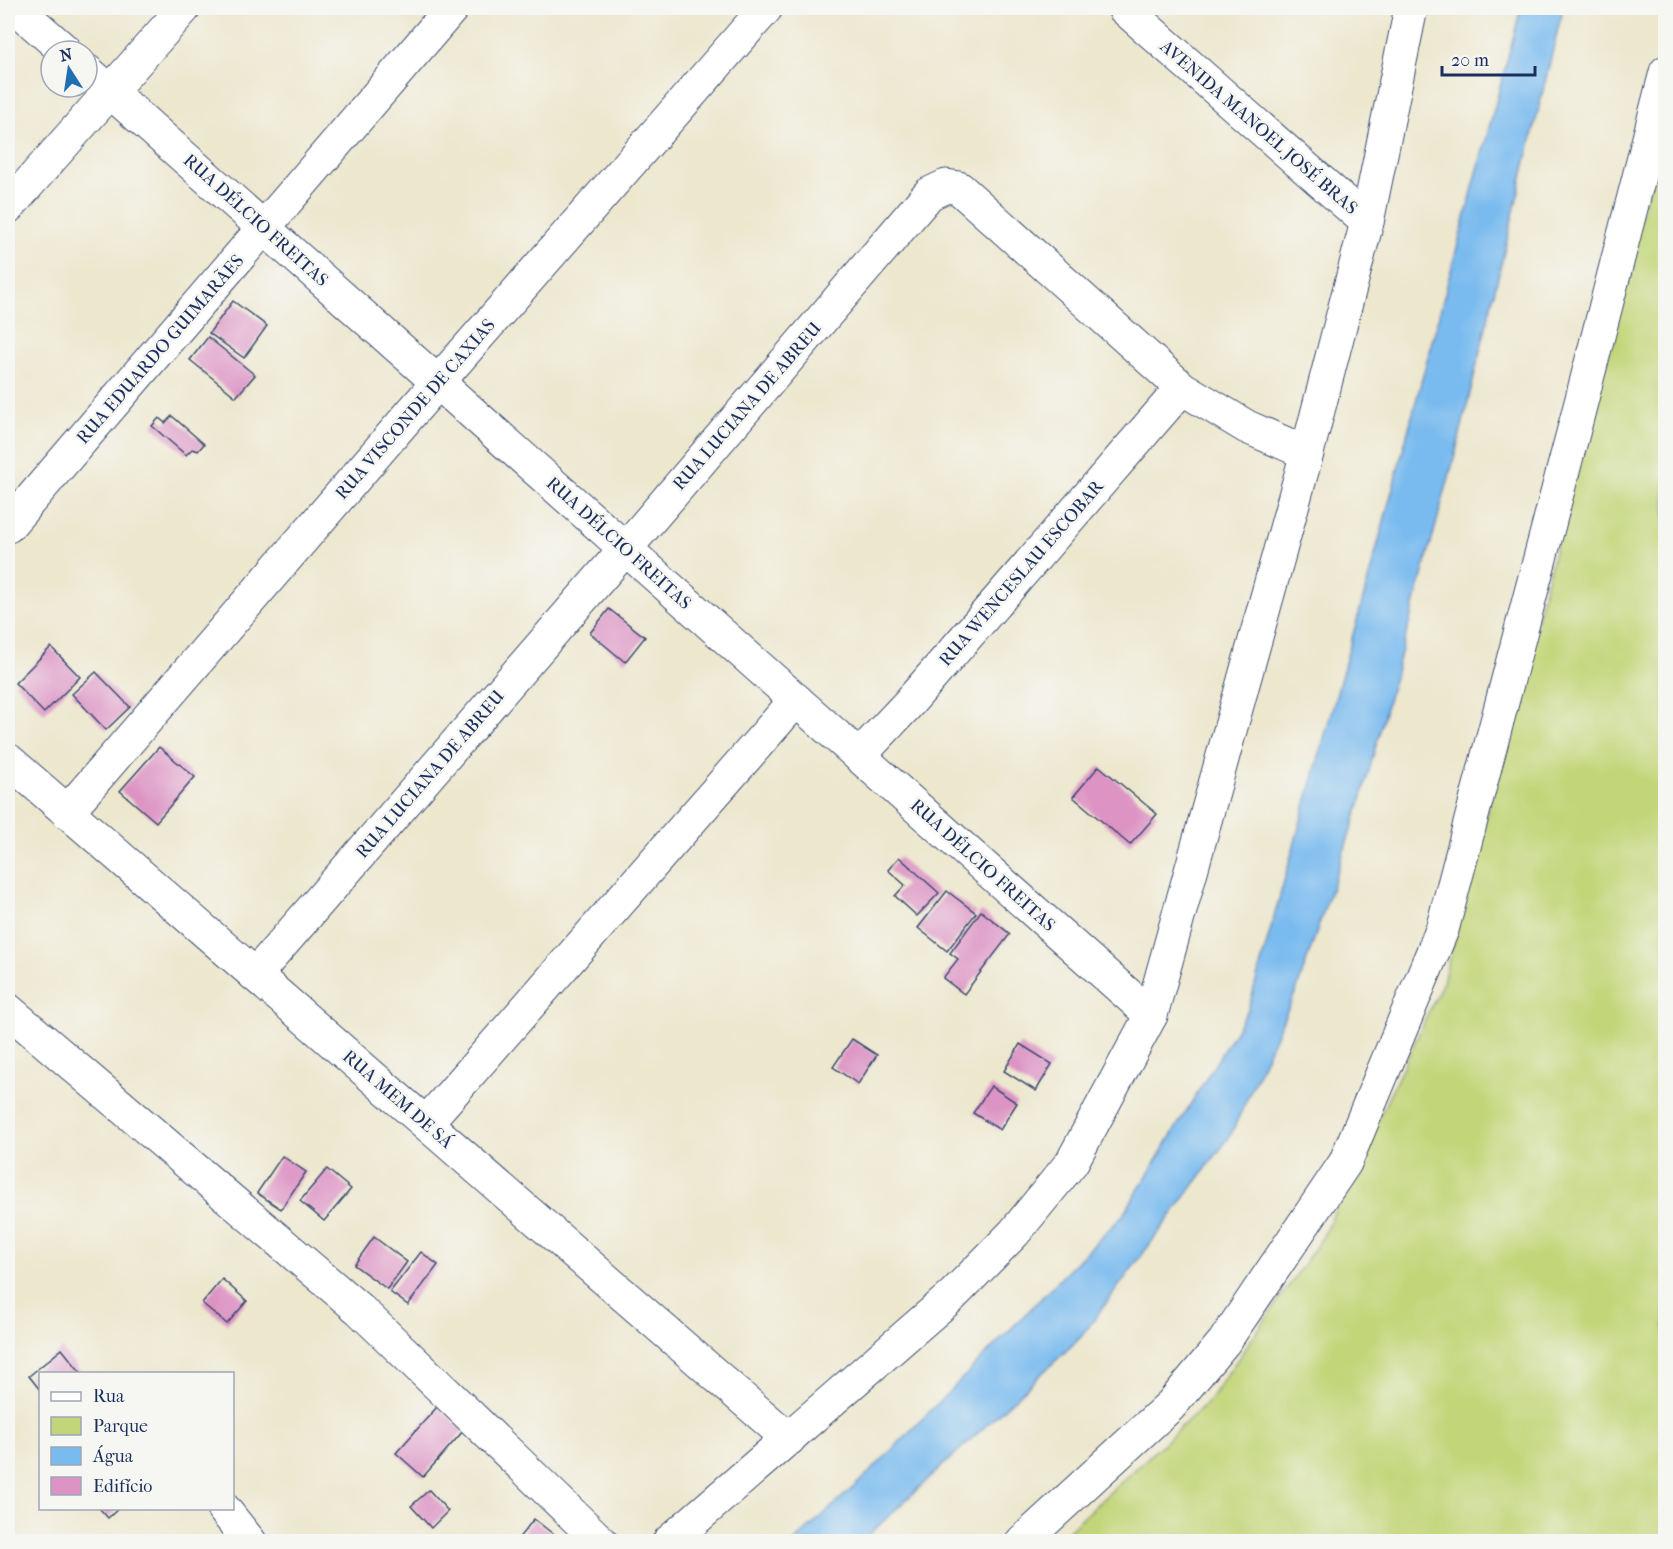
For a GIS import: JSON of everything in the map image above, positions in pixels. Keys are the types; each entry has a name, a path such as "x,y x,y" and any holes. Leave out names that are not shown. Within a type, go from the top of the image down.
{"street":[{"path":"16,8 51,39"},
{"path":"99,81 184,8"},
{"name":"RUA EDUARDO GUIMARÃES","path":"8,526 452,8"},
{"name":"RUA VISCONDE DE CAXIAS","path":"67,812 438,382 766,8"},
{"name":"AVENIDA MANOEL JOSÉ BRAS","path":"1124,8 1367,222"},
{"path":"669,1542 953,1295 1014,1233 1072,1162 1151,1015 1307,453 1367,222 1411,8"},
{"path":"1022,1542 1171,1405 1224,1342 1345,1163 1442,930 1581,403 1665,72"},
{"name":"RUA DÉLCIO FREITAS","path":"99,81 1151,1015"},
{"path":"8,207 86,99"},
{"name":"RUA LUCIANA DE ABREU","path":"255,975 930,194 946,186 958,188 1182,388 1247,427 1307,453"},
{"name":"RUA WENCESLAU ESCOBAR","path":"859,756 908,704 1182,388"},
{"path":"426,1123 796,700"},
{"name":"RUA MEM DE SÁ","path":"8,760 789,1439"},
{"path":"8,1010 360,1310 601,1542"},
{"path":"224,1510 250,1542"}],"green space":[{"path":"1665,123 1665,1541 1056,1542 1208,1402 1322,1238 1443,982"}],"water":[{"path":"1521,8 1563,8 1456,451 1360,804 1297,989 1230,1136 1081,1337 862,1541 795,1541 872,1470 1123,1215 1248,1010 1368,581"}],"building":[{"path":"233,301 267,326 244,358 209,333"},
{"path":"208,337 255,375 236,397 190,360"},
{"path":"172,416 204,444 198,451 192,449 186,455 152,426 159,418 165,423"},
{"path":"609,609 645,637 625,662 590,633"},
{"path":"51,647 80,677 44,713 15,683"},
{"path":"96,672 130,707 106,730 72,694"},
{"path":"159,747 195,777 156,822 120,791"},
{"path":"1099,766 1157,814 1130,845 1073,797"},
{"path":"899,857 939,893 917,916 895,896 905,885 888,870"},
{"path":"947,891 976,913 947,951 918,928"},
{"path":"981,911 1010,934 964,994 943,978 958,959 950,953"},
{"path":"852,1039 877,1055 858,1084 833,1067"},
{"path":"1020,1044 1052,1064 1036,1091 1004,1071"},
{"path":"991,1086 1017,1103 1000,1130 973,1113"},
{"path":"282,1156 306,1172 281,1209 257,1193"},
{"path":"327,1169 351,1189 324,1221 300,1201"},
{"path":"374,1237 407,1262 387,1289 354,1265"},
{"path":"421,1252 438,1265 408,1305 390,1292"},
{"path":"222,1279 247,1301 227,1324 202,1303"},
{"path":"62,1349 80,1372 39,1372 39,1389 29,1376"},
{"path":"437,1407 464,1430 423,1477 396,1453"},
{"path":"429,1490 448,1511 431,1528 411,1506"},
{"path":"101,1510 117,1510 108,1518"},
{"path":"534,1519 557,1537 553,1542 517,1540"}]}
